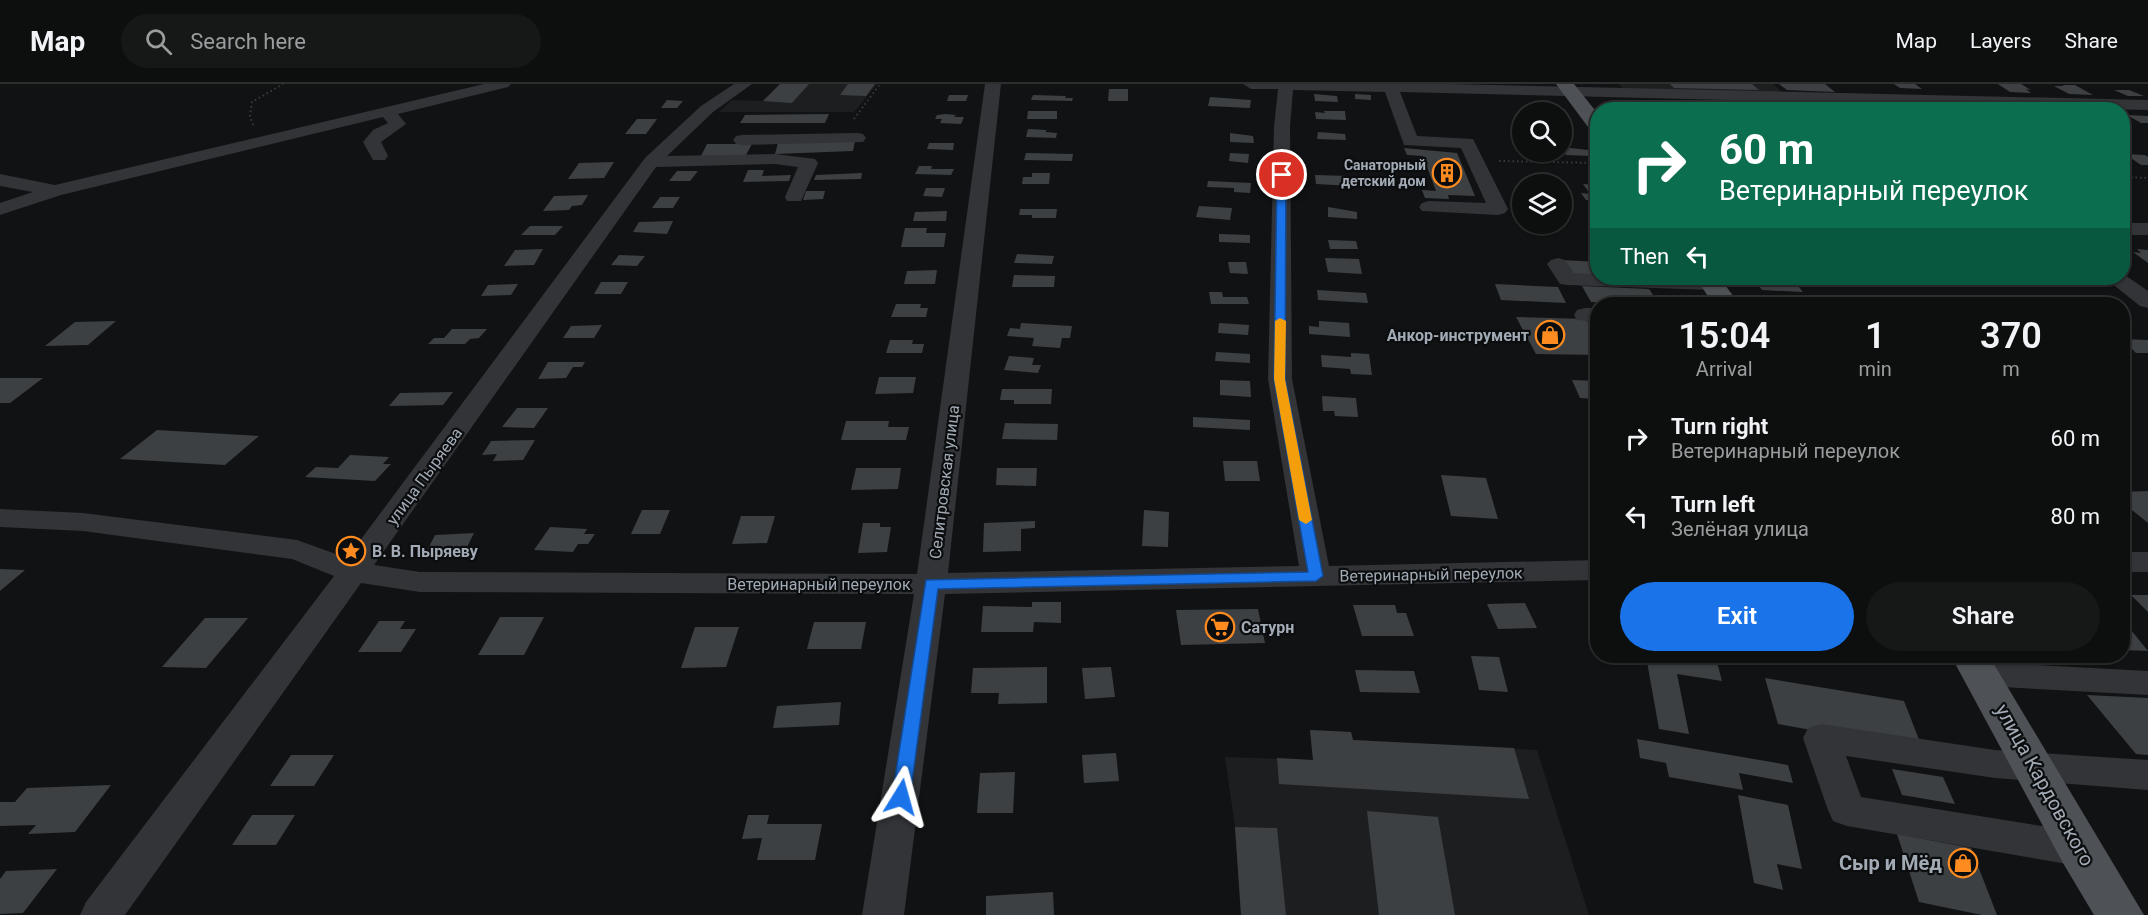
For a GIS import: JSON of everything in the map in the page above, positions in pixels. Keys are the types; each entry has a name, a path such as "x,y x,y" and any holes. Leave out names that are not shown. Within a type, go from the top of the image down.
{"main road":[{"path":"1567,87 1590,117"},
{"name":"улица Кардовского","path":"1976,665 2079,849 2120,915"}],"street":[{"path":"0,209 55,191 503,84"},
{"name":"улица Пыряева","path":"101,915 354,572 651,162 685,141 714,104 744,84"},
{"name":"Селитровская улица","path":"884,915 931,584 993,84"},
{"path":"1251,84 1391,88 1567,87 2047,102"},
{"path":"1858,84 1882,102"},
{"path":"1956,84 1980,100"},
{"path":"1287,85 1282,127 1280,379 1316,576"},
{"path":"1391,88 1410,141 1467,143 1498,209 1429,207"},
{"path":"2130,104 2148,105"},
{"path":"379,156 372,142 379,134 398,124 387,112"},
{"path":"720,141 848,138"},
{"path":"651,162 775,159 809,163 794,197"},
{"path":"0,180 55,191"},
{"path":"2130,229 2148,230"},
{"path":"1558,264 1568,279 1590,280"},
{"path":"1656,285 1715,289"},
{"path":"2126,285 2148,301"},
{"name":"Ветеринарный переулок","path":"0,518 83,522 297,550 354,572 420,582 931,584 1590,570"},
{"path":"2130,562 2148,562"},
{"path":"1976,665 2148,683"},
{"path":"2079,849 1847,810 1821,738 2036,769 2148,775"}],"path":[{"path":"267,140 254,129 250,116 252,102 283,84"},
{"path":"848,138 880,84"},
{"path":"1475,160 1590,164"},
{"path":"2130,177 2148,178"}],"shaded area":[{"path":"780,84 877,84 854,112 719,112 732,100 763,101"},
{"path":"1619,84 1773,84 1783,93 1623,89"},
{"path":"1310,730 1351,732 1353,740 1537,750 1589,915 1241,915 1235,827 1225,757 1313,760"}],"building":[{"path":"780,84 809,84 792,103 763,101"},
{"path":"848,84 875,84 866,96 840,95"},
{"path":"1670,84 1752,84 1759,90 1674,88"},
{"path":"1779,84 1825,84 1835,92 1787,90"},
{"path":"1894,84 1915,84 1922,89 1900,88"},
{"path":"1998,84 2021,84 2031,90 2026,89 2031,93 2010,92"},
{"path":"2061,85 2075,85 2093,95 2069,94 2054,86 2065,86"},
{"path":"1109,89 1128,89 1128,101 1108,101"},
{"path":"2114,90 2129,90 2144,96 2128,96"},
{"path":"1314,94 1337,96 1338,102 1315,101"},
{"path":"1355,94 1371,95 1371,100 1355,99"},
{"path":"949,95 968,95 966,101 947,101"},
{"path":"1033,95 1073,98 1072,101 1031,100"},
{"path":"1210,97 1251,100 1250,108 1208,106"},
{"path":"667,100 683,101 677,108 661,108"},
{"path":"1615,100 1652,102 1617,102"},
{"path":"1028,111 1057,111 1057,119 1027,119"},
{"path":"1324,111 1345,111 1346,120 1316,119 1315,112 1325,113"},
{"path":"829,114 825,123 740,123 745,115"},
{"path":"937,115 964,117 961,124 940,123 942,119 935,119"},
{"path":"2130,115 2148,116 2148,123 2141,123"},
{"path":"637,119 657,119 646,134 625,134"},
{"path":"1028,129 1057,133 1056,138 1026,137"},
{"path":"1318,132 1345,134 1346,140 1317,139"},
{"path":"1230,133 1253,136 1254,143 1230,142"},
{"path":"855,141 853,151 775,154 778,143"},
{"path":"929,143 954,143 953,150 927,149"},
{"path":"707,144 752,144 746,155 701,156"},
{"name":"Санаторный детский дом","path":"1404,148 1457,153 1475,196 1448,195 1449,199 1425,198 1422,190 1436,191 1423,156 1407,155"},
{"path":"1572,148 1588,150 1590,156 1572,155"},
{"path":"1026,153 1073,154 1072,161 1024,160"},
{"path":"1230,153 1249,154 1248,163 1229,161"},
{"path":"2130,154 2148,157 2148,165 2141,165 2130,157"},
{"path":"614,162 604,178 568,179 579,163"},
{"path":"919,166 932,166 931,169 954,169 951,175 915,174"},
{"path":"748,170 764,170 762,176 791,175 789,181 743,182"},
{"path":"677,171 698,171 690,181 669,181"},
{"path":"862,173 861,179 814,180 816,175"},
{"path":"1032,173 1050,173 1049,184 1022,184 1023,177 1032,177"},
{"path":"1315,175 1349,176 1351,186 1316,184"},
{"path":"1208,181 1251,183 1250,193 1234,192 1234,188 1207,187"},
{"path":"1583,184 1590,184 1590,194"},
{"path":"926,188 945,188 942,197 923,196"},
{"path":"806,191 825,191 823,199 803,200"},
{"path":"1581,193 1590,194 1590,200 1586,200"},
{"path":"588,195 582,205 572,206 569,210 543,211 554,196"},
{"path":"660,197 680,197 673,208 652,208"},
{"path":"1199,206 1232,208 1230,220 1196,217"},
{"path":"1328,207 1357,212 1357,219 1328,217"},
{"path":"1020,209 1057,209 1056,218 1032,218 1032,215 1019,215"},
{"path":"947,211 946,221 913,221 915,212"},
{"path":"673,221 667,234 633,232 639,222"},
{"path":"530,226 563,226 555,235 521,235"},
{"path":"905,228 927,228 926,233 946,233 944,247 901,247"},
{"path":"1219,234 1250,235 1250,243 1219,242"},
{"path":"1328,240 1356,241 1358,249 1330,249"},
{"path":"543,249 534,265 504,266 515,250"},
{"path":"2137,249 2148,250 2148,263 2133,252 2141,253"},
{"path":"1017,254 1054,256 1052,264 1014,263"},
{"path":"619,255 645,256 637,266 611,265"},
{"path":"1325,258 1359,259 1362,274 1328,272"},
{"path":"1561,260 1590,262 1590,278 1570,277"},
{"path":"1228,262 1246,262 1248,274 1230,273"},
{"path":"937,270 935,284 904,284 907,271"},
{"path":"1014,275 1055,276 1054,287 1012,287"},
{"path":"601,282 628,282 621,294 594,294"},
{"path":"518,284 511,295 481,296 488,285"},
{"path":"1495,284 1558,287 1566,303 1501,300"},
{"path":"1758,285 1797,285 1803,292 1762,290"},
{"path":"1582,286 1649,289 1654,297 1590,297 1590,300"},
{"path":"1317,290 1366,293 1368,303 1318,300"},
{"path":"1209,292 1222,292 1223,297 1247,297 1249,304 1211,304"},
{"path":"896,304 921,304 920,308 928,308 926,317 891,317"},
{"path":"1516,317 1586,319 1590,326 1590,355 1536,354"},
{"path":"116,321 88,345 45,346 75,322"},
{"path":"1319,321 1349,323 1350,337 1309,334 1309,326 1319,327"},
{"path":"1021,323 1072,326 1070,338 1062,338 1060,348 1032,346 1034,338 1007,336 1010,328 1020,329"},
{"path":"1219,323 1249,325 1248,335 1218,333"},
{"path":"602,325 594,338 563,338 571,326"},
{"path":"452,329 487,329 479,338 470,339 465,344 428,344 434,338 444,338"},
{"path":"2130,339 2148,340 2148,353 2136,353 2130,347"},
{"path":"890,340 913,340 912,344 924,344 922,353 886,353"},
{"path":"1216,352 1250,354 1250,363 1215,361"},
{"path":"1351,353 1369,354 1372,375 1351,374 1350,369 1322,367 1321,355 1351,357"},
{"path":"1009,356 1034,358 1032,365 1041,365 1038,373 1004,370"},
{"path":"548,362 585,362 582,367 573,367 566,378 538,379"},
{"path":"879,377 916,377 913,393 875,394"},
{"path":"0,378 43,378 10,403 0,403"},
{"path":"1220,380 1250,381 1251,397 1220,395"},
{"path":"1572,380 1590,381 1590,399 1580,398"},
{"path":"1002,389 1052,389 1051,404 1014,404 1014,400 1000,400"},
{"path":"453,392 443,405 389,406 400,393"},
{"path":"1322,396 1356,398 1358,417 1335,416 1334,411 1323,411"},
{"path":"517,408 548,408 534,428 502,427"},
{"path":"1193,417 1250,420 1250,430 1193,427"},
{"path":"846,421 889,421 888,427 909,427 906,440 841,440"},
{"path":"1005,423 1058,424 1057,440 1002,439"},
{"path":"157,430 259,436 225,465 120,459"},
{"path":"535,440 523,460 493,461 497,454 482,455 491,441"},
{"path":"350,455 389,457 383,464 391,464 375,481 305,477 316,467 338,468"},
{"path":"1223,461 1257,461 1260,481 1225,481"},
{"path":"856,468 901,468 898,489 851,490"},
{"path":"997,468 1037,468 1036,486 996,485"},
{"path":"1441,475 1486,478 1498,519 1451,516"},
{"path":"2148,491 2148,523 2130,508 2130,492"},
{"path":"642,510 670,510 660,534 631,534"},
{"path":"1144,510 1169,512 1168,547 1142,546"},
{"path":"741,516 775,516 767,543 732,544"},
{"path":"1035,521 1035,528 1021,529 1021,551 983,552 984,523"},
{"path":"863,523 880,523 880,527 891,527 887,552 858,553"},
{"path":"550,527 587,529 584,534 595,534 588,544 578,544 573,552 534,550"},
{"path":"474,533 466,549 427,551 435,535"},
{"path":"0,569 25,570 0,591"},
{"path":"2131,595 2148,595 2148,612"},
{"path":"1032,602 1061,602 1061,623 1034,622 1033,632 981,632 983,606 1032,607"},
{"path":"1525,603 1537,628 1498,629 1487,604"},
{"path":"1353,605 1395,605 1397,613 1406,613 1414,636 1362,636"},
{"name":"Сатурн","path":"1258,609 1265,643 1181,645 1176,610"},
{"path":"500,617 544,617 524,655 478,655"},
{"path":"205,618 248,618 206,668 162,667"},
{"path":"379,621 405,621 400,629 416,629 401,652 358,652"},
{"path":"814,622 866,622 861,649 807,649"},
{"path":"695,627 739,627 726,667 681,668"},
{"path":"2130,630 2131,630 2148,651 2130,650"},
{"path":"1471,656 1499,657 1508,692 1479,690"},
{"path":"1647,663 1717,663 1722,681 1677,674 1689,734 1659,729"},
{"path":"1047,667 1047,703 998,704 999,693 971,693 973,668"},
{"path":"1111,667 1115,697 1085,699 1082,668"},
{"path":"1355,670 1414,671 1420,693 1360,692"},
{"path":"1765,678 1904,701 1923,750 1778,724"},
{"path":"2087,695 2148,698 2148,755 2136,754"},
{"path":"841,702 839,725 773,728 777,706"},
{"path":"1310,730 1351,732 1353,740 1514,748 1529,799 1279,784 1277,758 1313,760"},
{"path":"1637,739 1788,765 1793,783 1739,773 1743,790 1669,777 1666,763 1640,758"},
{"path":"1116,753 1119,781 1084,783 1082,755"},
{"path":"291,755 334,755 314,786 270,786"},
{"path":"1892,769 1943,777 1955,804 1902,795"},
{"path":"1015,772 1013,813 977,813 980,773"},
{"path":"111,785 75,832 28,834 36,825 0,826 0,802 15,802 27,788"},
{"path":"1738,795 1788,805 1802,869 1777,864 1783,890 1754,883"},
{"path":"1367,811 1438,817 1455,915 1379,915"},
{"path":"252,815 295,815 276,845 232,845"},
{"path":"748,815 769,815 767,824 822,824 815,860 757,860 762,838 742,839"},
{"path":"1235,827 1277,828 1286,915 1241,915"},
{"path":"1897,834 1971,848 1997,915 1982,915 1919,902"},
{"path":"57,869 23,913 0,914 0,879 6,871"},
{"path":"1053,892 1054,915 986,915 986,896"}],"slow traffic":[{"path":"1280,321 1280,379 1306,520"}],"place":[{"name":"Санаторный детский дом","path":"1447,173"},
{"name":"Анкор-инструмент","path":"1550,335"},
{"name":"В. В. Пыряеву","path":"351,551"},
{"name":"Сатурн","path":"1220,627"},
{"name":"Сыр и Мёд","path":"1963,863"}],"route":[{"path":"901,797 931,584 1316,576 1280,379 1282,175"}]}
